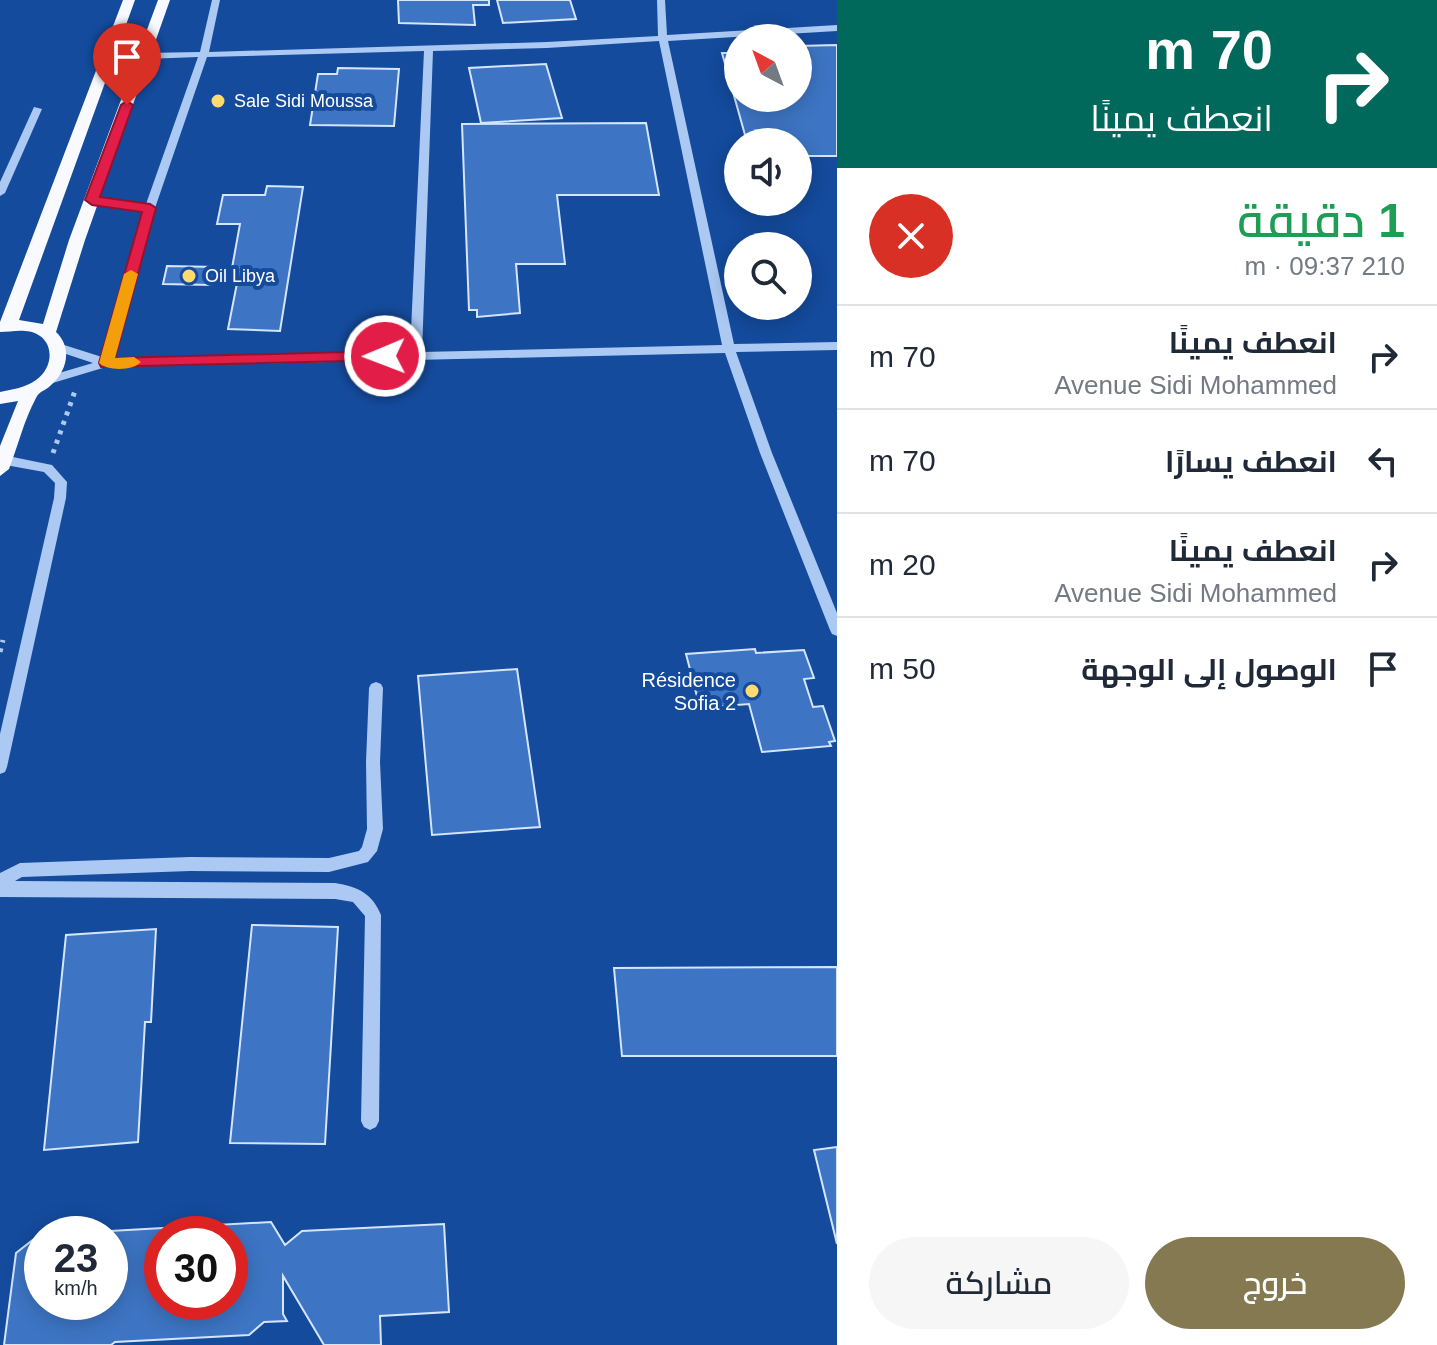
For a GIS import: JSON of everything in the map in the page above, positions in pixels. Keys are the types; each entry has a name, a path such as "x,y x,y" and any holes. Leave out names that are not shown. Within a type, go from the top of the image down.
{"main road":[{"path":"1,465 38,386 59,365 61,348 48,332 30,325 4,326 129,0"},
{"path":"48,332 164,0"},
{"path":"0,398 38,386"}],"street":[{"path":"106,363 150,208 204,53 216,0"},
{"path":"661,0 663,39 729,349 766,453 837,630"},
{"path":"145,56 663,39 837,28"},
{"path":"416,355 429,47"},
{"path":"0,193 37,109"},
{"path":"92,200 150,208"},
{"path":"38,386 106,363 837,346"},
{"path":"61,348 106,363"},
{"path":"0,767 61,482 48,468 1,465"},
{"path":"0,882 20,870 190,864 329,865 363,857 369,851 375,829 376,688"},
{"path":"0,889 335,891 358,895 366,900 373,915 370,1121"}],"building":[{"path":"398,0 489,0 489,5 473,5 475,25 399,23"},
{"path":"497,0 570,0 576,19 503,23"},
{"path":"837,45 837,156 812,156 812,128 743,128 739,112 812,112 812,46"},
{"path":"546,64 562,118 481,123 469,68"},
{"path":"338,68 399,69 394,126 310,125 318,74 337,74"},
{"path":"646,123 659,195 557,195 565,264 516,264 520,313 477,317 477,310 469,310 462,124"},
{"path":"267,186 303,187 280,331 228,329 240,268 232,268 240,224 217,224 223,195 265,195"},
{"name":"Oil Libya","path":"167,266 216,267 212,285 163,284"},
{"name":"Résidence Sofia 2","path":"755,649 756,653 804,650 814,678 804,679 813,707 823,706 835,741 829,742 831,746 762,752 749,704 700,708 686,654"},
{"path":"517,669 540,827 432,835 418,676"},
{"path":"252,925 338,927 325,1144 230,1143"},
{"path":"156,929 151,1022 145,1022 138,1142 44,1150 66,935"},
{"path":"837,967 837,1056 622,1056 614,968"},
{"path":"837,1147 837,1244 814,1150"},
{"path":"271,1222 285,1245 302,1231 444,1224 449,1312 380,1316 381,1345 324,1345 283,1276 283,1314 287,1321 264,1322 249,1335 115,1342 111,1345 4,1345 16,1253 24,1247 24,1320 128,1320 128,1230 144,1229 144,1320 248,1320 248,1223"}],"slow traffic":[{"path":"131,274 106,363 134,362"}],"place":[{"name":"Sale Sidi Moussa","path":"218,101"},
{"name":"Oil Libya","path":"189,276"},
{"name":"Résidence Sofia 2","path":"752,691"}],"route":[{"path":"127,105 92,200 150,208 106,363 385,356"}]}
